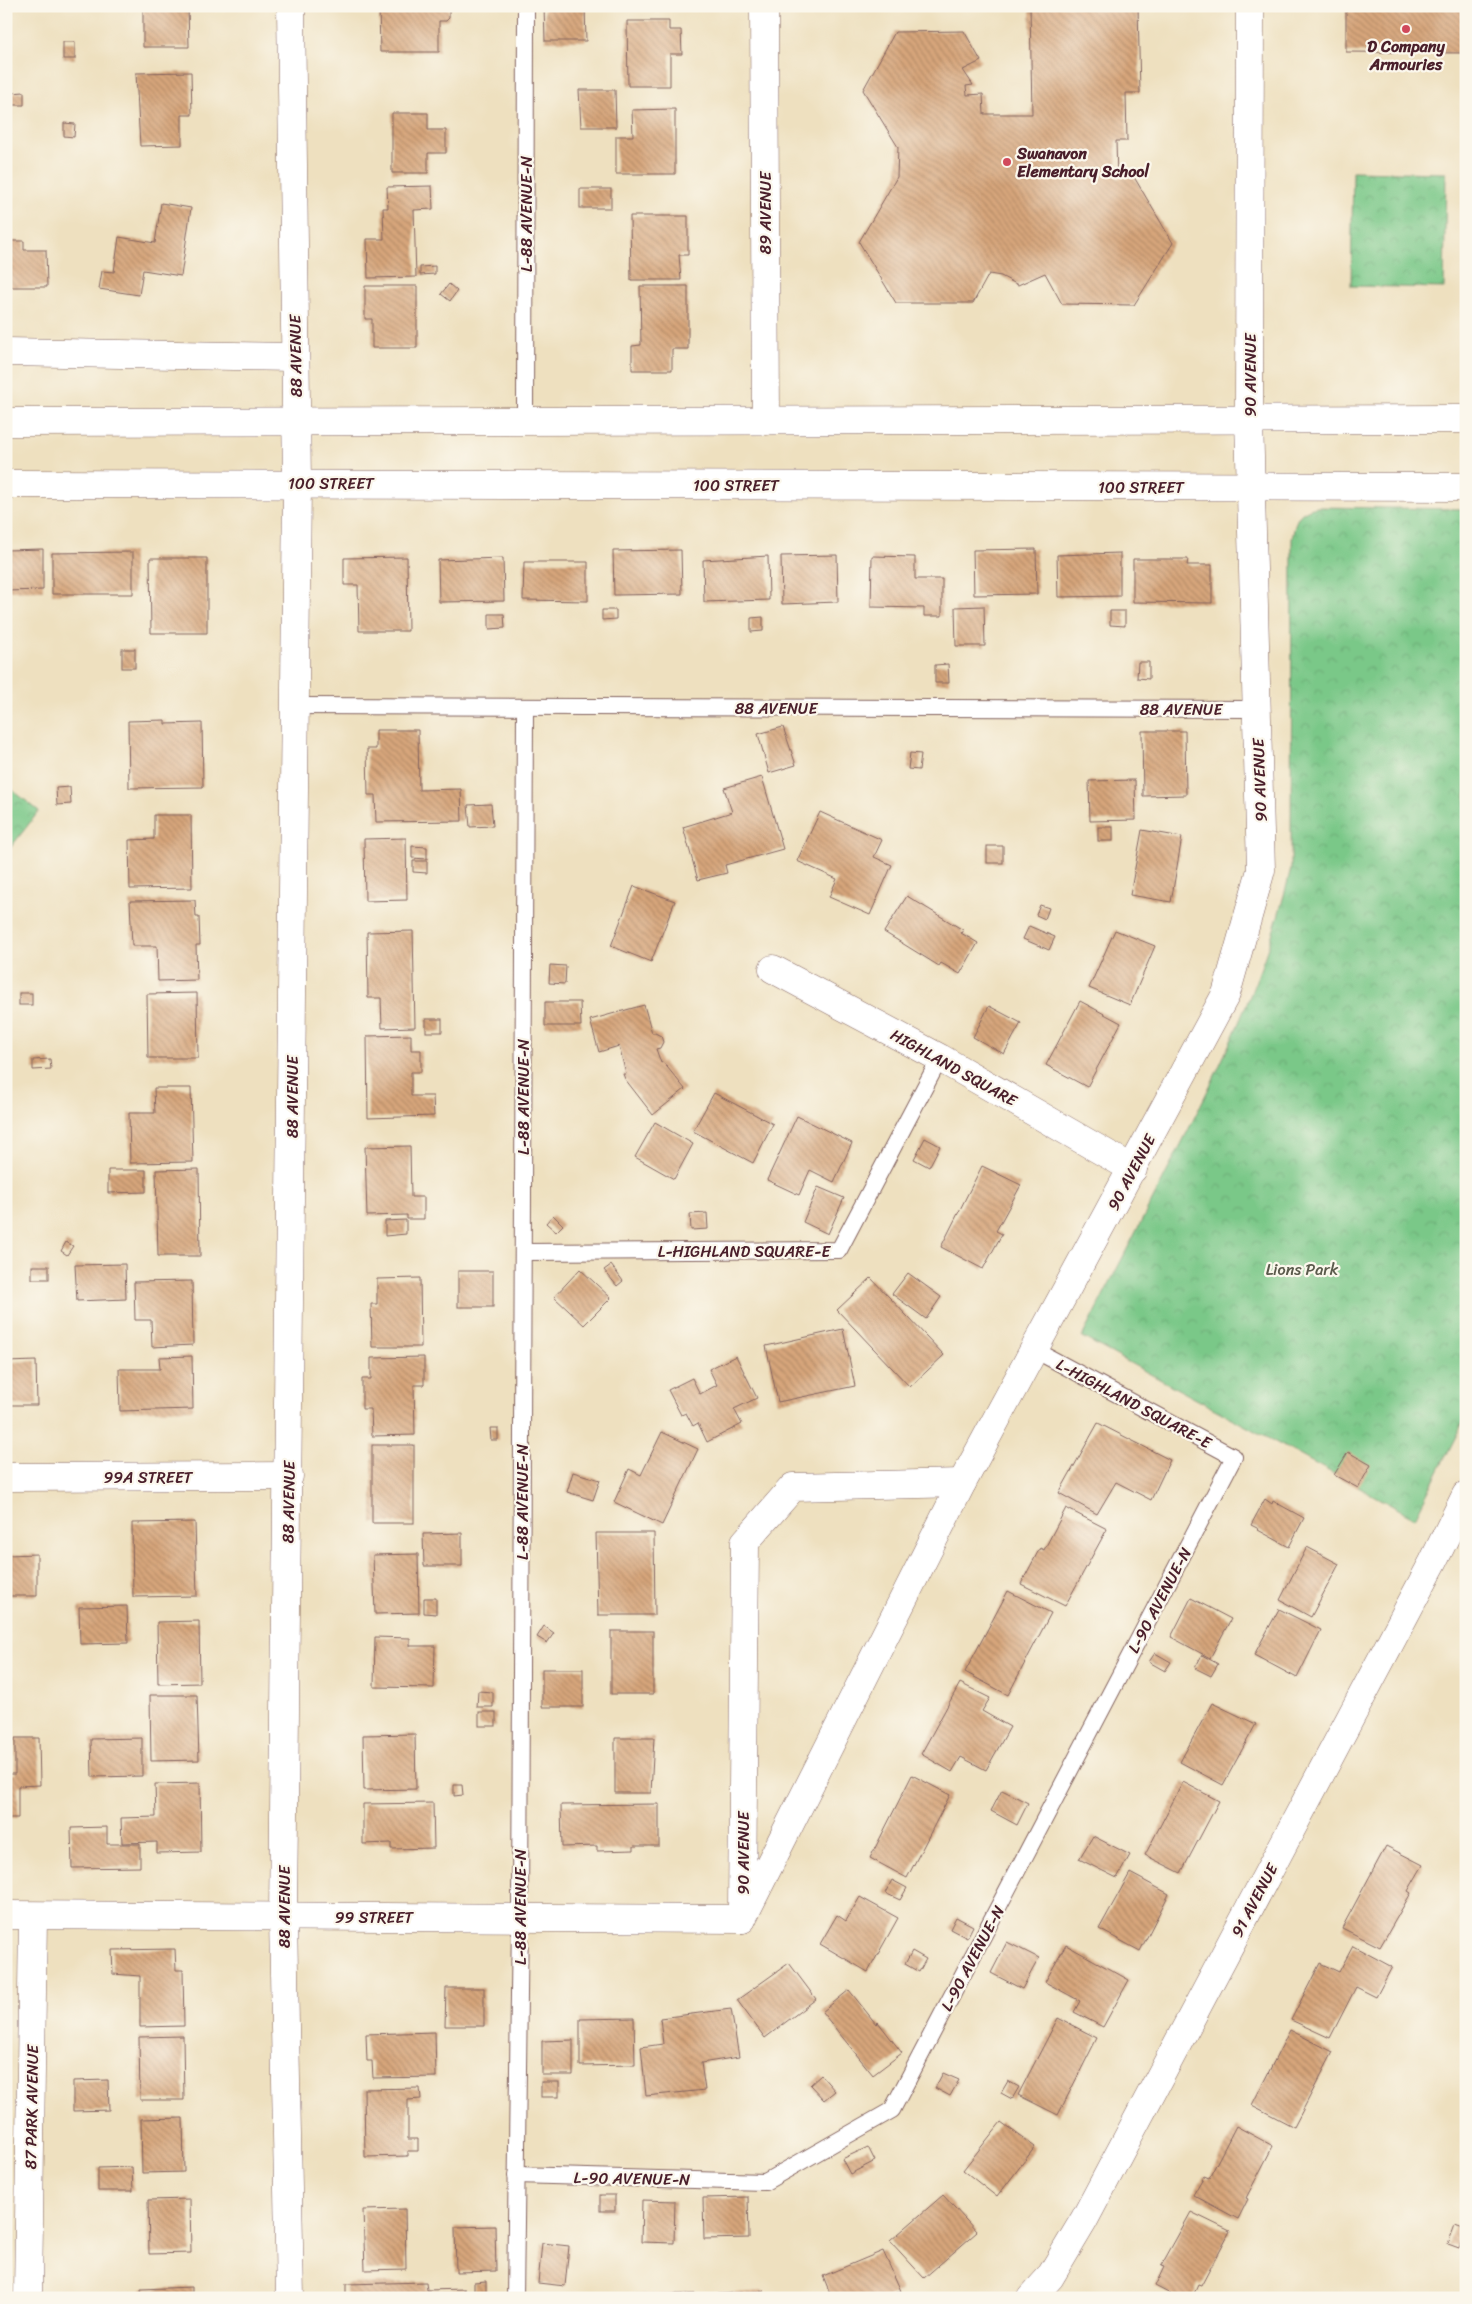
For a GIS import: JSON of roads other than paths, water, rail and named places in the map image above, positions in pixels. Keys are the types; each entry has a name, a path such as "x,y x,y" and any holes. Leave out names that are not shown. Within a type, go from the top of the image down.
{"street":[{"name":"88 AVENUE","path":"290,2298 284,1917 298,483 294,357 291,6"},
{"name":"89 AVENUE","path":"764,6 766,420"},
{"name":"90 AVENUE","path":"742,1919 962,1483 1226,994 1261,870 1250,419 1250,6"},
{"path":"6,352 294,357"},
{"path":"6,422 1466,419"},
{"name":"100 STREET","path":"6,484 298,483 1252,488 1466,487"},
{"name":"HIGHLAND SQUARE","path":"773,969 940,1058 1133,1169"},
{"name":"99A STREET","path":"6,1477 289,1476"},
{"name":"90 AVENUE","path":"742,1919 745,1542 793,1487 962,1483"},
{"name":"91 AVENUE","path":"1031,2298 1050,2277 1084,2220 1433,1562 1466,1495"},
{"name":"99 STREET","path":"6,1915 742,1919"},
{"name":"87 PARK AVENUE","path":"28,2298 34,1916"}],"lane":[{"name":"L-88 AVENUE-N","path":"525,421 526,6"},
{"name":"88 AVENUE","path":"295,706 1257,709"},
{"name":"L-88 AVENUE-N","path":"515,2298 520,1918 525,707"},
{"name":"L-HIGHLAND SQUARE-E","path":"523,1252 840,1250 940,1058"},
{"name":"L-HIGHLAND SQUARE-E","path":"1034,1350 1234,1457"},
{"name":"L-90 AVENUE-N","path":"516,2175 765,2182 892,2110 1234,1457"}],"place":[{"name":"D Company Armouries","path":"1406,29"},
{"name":"Swanavon Elementary School","path":"1007,162"}],"park label":[{"name":"Lions Park","path":"1302,1269"}]}
